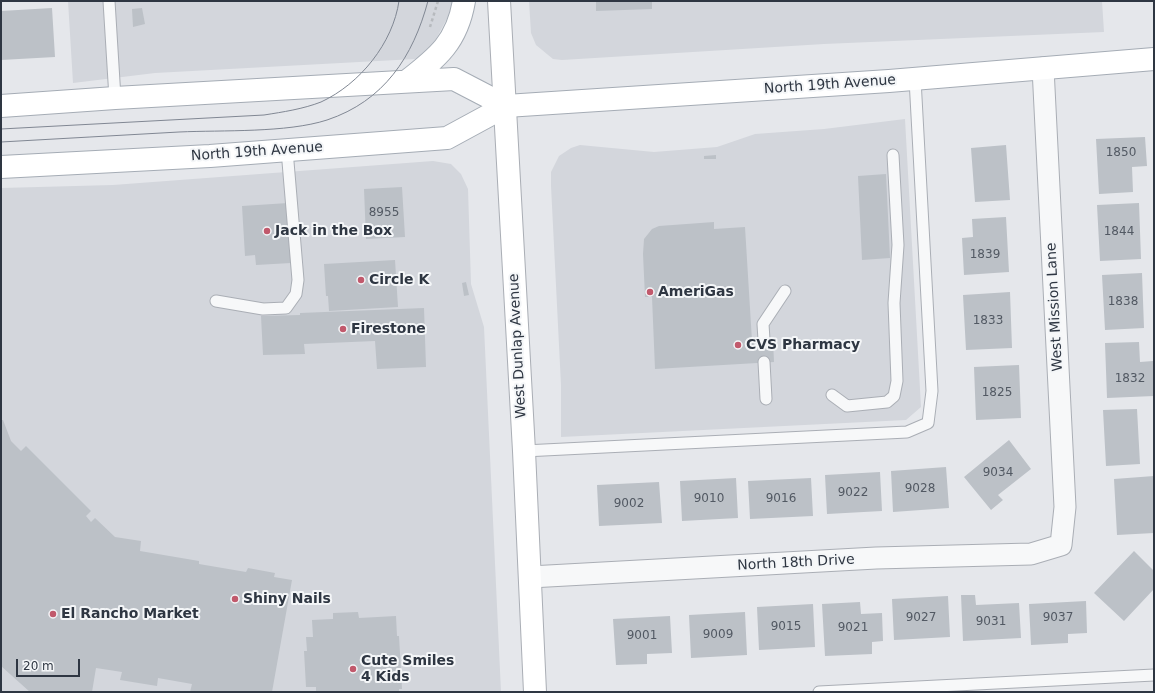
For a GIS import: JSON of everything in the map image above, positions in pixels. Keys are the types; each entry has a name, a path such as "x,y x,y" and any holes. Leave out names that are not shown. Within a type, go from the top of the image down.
{"main road":[{"path":"407,81 431,62 450,39 461,21 464,1"},
{"name":"West Dunlap Avenue","path":"499,1 524,451 535,692"},
{"name":"North 19th Avenue","path":"1,167 287,150 447,138 506,106 915,79 1154,59"},
{"path":"1,106 115,98 454,79 506,106"}],"street":[{"name":"West Mission Lane","path":"1043,68 1065,507 1061,545"},
{"name":"North 18th Drive","path":"530,577 876,558 1031,554 1061,545"}],"lane":[{"path":"110,1 115,98"},
{"path":"524,451 907,432 928,423 932,391 915,79"},
{"path":"216,301 263,309 286,308 296,294 298,280 287,150"},
{"path":"832,395 847,406 887,402 894,396 897,381 894,303 898,245 893,155"},
{"path":"764,340 763,324 785,291"},
{"path":"764,362 766,399"},
{"path":"819,692 1154,675"}],"path":[{"path":"430,29 438,1"}],"shaded area":[{"path":"68,1 453,1 452,9 429,52 415,59 155,73 73,83"},
{"path":"529,1 1102,1 1104,32 824,44 562,60 553,59 536,45 531,33"},
{"path":"905,119 921,407 906,420 561,437 561,385 551,186 551,172 559,156 571,148 580,145 654,152 717,147 755,134 824,129"},
{"path":"433,161 451,164 461,174 468,189 471,284 484,327 501,692 1,692 1,188 113,185"}],"building":[{"path":"596,1 652,1 652,9 596,11"},
{"path":"52,8 55,57 1,60 1,11"},
{"path":"142,8 145,24 133,27 132,9"},
{"path":"1145,137 1147,166 1132,167 1133,192 1099,194 1096,139"},
{"path":"1006,145 1010,200 975,202 971,148"},
{"path":"716,155 716,159 704,159 704,156"},
{"path":"886,174 890,258 862,260 858,176"},
{"name":"Circle K","path":"402,187 405,237 366,239 364,189"},
{"name":"Jack in the Box","path":"288,203 291,263 256,265 255,255 245,256 242,206"},
{"path":"1139,203 1141,259 1100,261 1097,205"},
{"path":"1006,217 1009,272 964,275 962,238 973,237 972,219"},
{"name":"CVS Pharmacy","path":"714,222 714,229 745,227 752,341 773,340 774,362 655,369 652,297 645,297 643,254 644,239 652,229 659,226"},
{"name":"Circle K","path":"395,260 398,307 329,311 328,296 326,296 324,264"},
{"path":"1142,273 1144,328 1105,330 1102,275"},
{"path":"466,282 469,295 464,296 462,283"},
{"path":"1010,292 1012,348 966,350 963,295"},
{"name":"Firestone","path":"424,308 426,367 377,369 375,341 304,344 305,354 263,355 261,316"},
{"path":"1139,342 1140,362 1153,361 1154,396 1107,398 1105,343"},
{"path":"1019,365 1021,418 976,420 974,367"},
{"path":"1137,409 1140,464 1106,466 1103,410"},
{"path":"1,420 3,420 11,441 21,451 26,446 91,511 86,516 91,522 95,518 115,537 141,541 140,551 199,561 199,564 246,572 248,568 275,573 274,577 292,580 272,692 190,692 192,684 158,678 157,686 120,680 122,672 96,668 92,692 30,692 1,666"},
{"path":"1009,440 1031,469 998,495 1003,500 991,510 964,477"},
{"path":"946,467 949,508 893,512 891,471"},
{"path":"880,472 882,511 827,514 825,475"},
{"path":"1154,476 1154,533 1117,535 1114,479"},
{"path":"736,478 738,518 682,521 680,481"},
{"path":"811,478 813,516 750,519 748,481"},
{"path":"659,482 662,523 599,526 597,485"},
{"path":"1134,551 1154,571 1154,589 1124,621 1094,593"},
{"path":"961,595 975,595 976,605 1019,603 1021,638 963,641"},
{"path":"948,596 950,637 894,640 892,599"},
{"path":"1086,601 1087,633 1068,634 1068,643 1031,645 1029,604"},
{"path":"860,602 861,614 882,613 883,641 872,642 872,654 825,656 822,604"},
{"path":"813,604 815,647 759,650 757,607"},
{"name":"Cute Smiles 4 Kids","path":"358,612 359,618 396,616 397,636 399,636 402,689 399,689 399,692 316,692 316,687 306,687 304,651 307,651 306,637 313,637 312,620 333,619 333,613"},
{"path":"745,612 747,655 691,658 689,615"},
{"path":"670,616 672,653 647,654 647,664 616,665 613,619"}],"tram line":[{"path":"1,129 264,115 293,110 321,102 349,85 372,60 382,47 390,32 396,17 399,1"},
{"path":"1,142 179,132 274,129 311,124 327,120 347,112 365,101 380,89 393,74 414,41 428,1"}],"place":[{"name":"Jack in the Box","path":"267,231"},
{"name":"Circle K","path":"361,280"},
{"name":"AmeriGas","path":"650,292"},
{"name":"Firestone","path":"343,329"},
{"name":"CVS Pharmacy","path":"738,345"},
{"name":"Shiny Nails","path":"235,599"},
{"name":"El Rancho Market","path":"53,614"},
{"name":"Cute Smiles 4 Kids","path":"353,669"}]}
